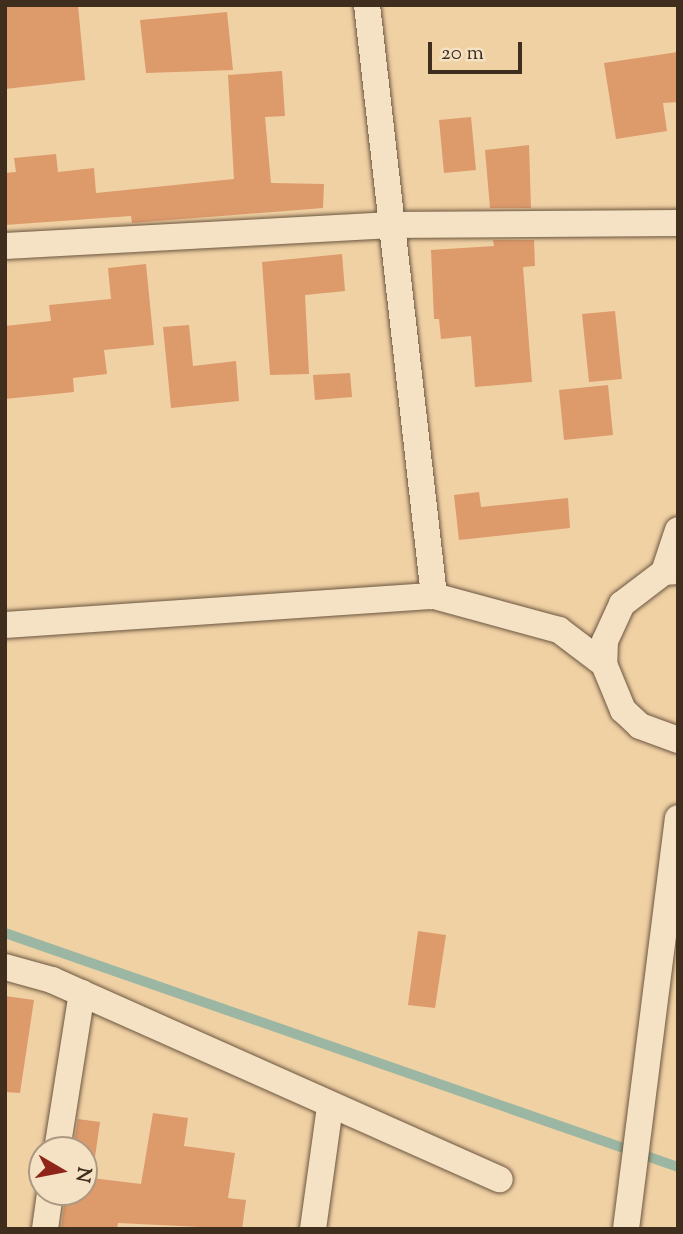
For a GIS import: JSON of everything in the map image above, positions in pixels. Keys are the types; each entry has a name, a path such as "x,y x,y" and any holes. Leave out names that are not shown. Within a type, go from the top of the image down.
{"street":[{"path":"366,5 387,225 434,596"},
{"path":"5,246 387,225 678,223"},
{"path":"678,530 671,571 622,604 605,641 604,664 623,710 640,726 678,740"},
{"path":"5,625 434,596 559,630 604,664"},
{"path":"627,1222 678,818"},
{"path":"5,967 82,993 330,1107 500,1180"},
{"path":"59,1136 82,993"},
{"path":"313,1229 330,1107"},
{"path":"45,1229 48,1206"}],"building":[{"path":"5,5 78,5 85,80 5,89"},
{"path":"227,12 233,70 146,73 140,20"},
{"path":"678,52 678,102 663,103 667,131 616,139 604,63"},
{"path":"282,71 285,116 265,117 271,183 324,184 323,208 132,223 131,216 5,225 5,173 16,172 14,158 56,154 58,172 94,168 96,193 234,179 228,75"},
{"path":"471,117 476,170 444,173 439,120"},
{"path":"529,145 531,208 490,208 485,150"},
{"path":"493,240 534,240 535,266 523,267 532,382 475,387 471,336 441,339 439,319 434,319 431,250 494,246"},
{"path":"342,254 345,291 305,295 309,374 270,375 262,262"},
{"path":"146,264 154,345 104,350 107,374 73,378 74,392 5,399 5,326 51,321 49,305 111,299 108,268"},
{"path":"615,311 622,379 589,382 582,314"},
{"path":"189,325 193,366 236,361 239,401 171,408 163,327"},
{"path":"350,373 352,397 315,400 313,375"},
{"path":"608,385 613,435 564,440 559,390"},
{"path":"479,492 481,507 568,498 570,528 459,540 454,495"},
{"path":"418,931 446,935 435,1008 408,1005"},
{"path":"5,996 34,1000 20,1093 5,1092"},
{"path":"153,1113 188,1118 184,1146 235,1153 228,1198 246,1200 242,1229 118,1223 117,1229 61,1229 64,1206 98,1206 98,1179 141,1184"},
{"path":"78,1119 100,1122 98,1136 75,1136"}],"waterway":[{"path":"5,933 678,1167"}]}
